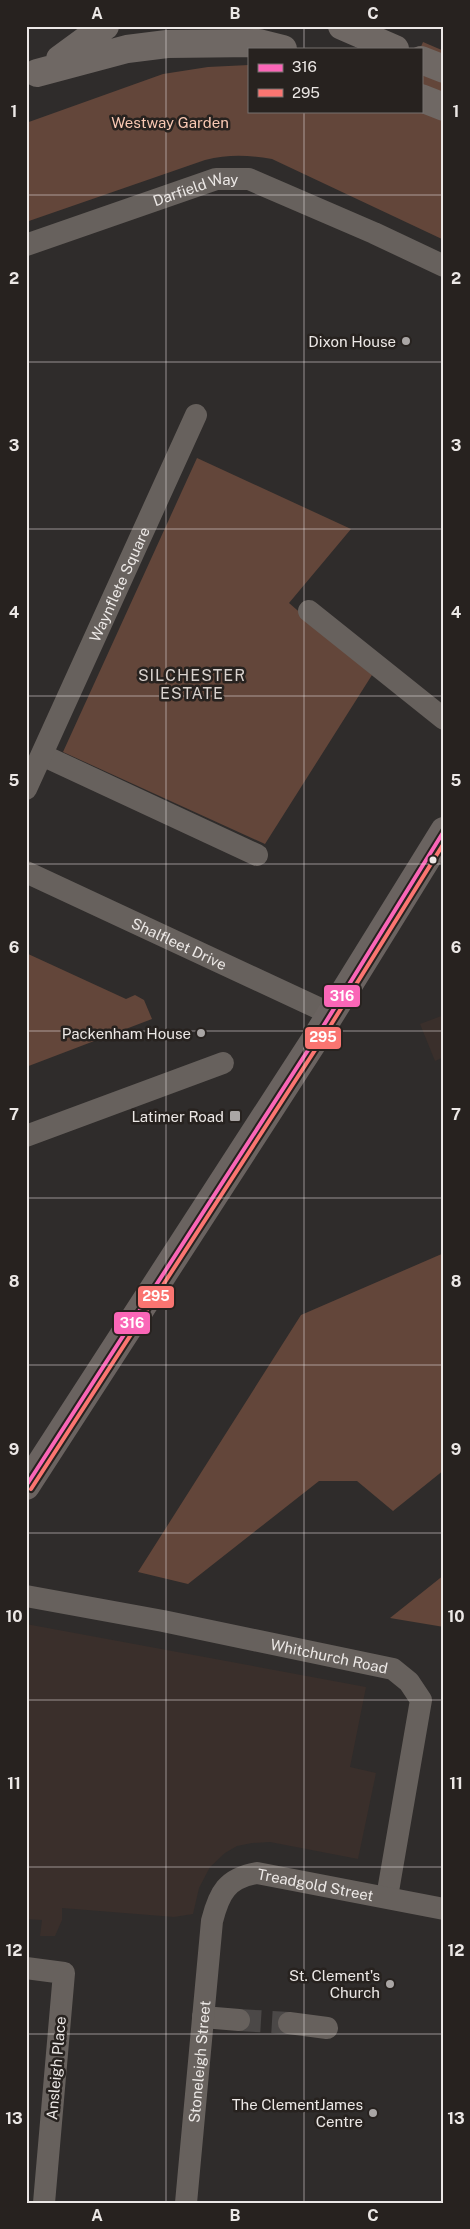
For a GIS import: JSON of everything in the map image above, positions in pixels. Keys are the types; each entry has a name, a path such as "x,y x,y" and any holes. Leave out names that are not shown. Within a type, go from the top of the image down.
{"highway":[{"path":"31,75 75,50 106,26"},
{"path":"342,26 393,48"},
{"path":"31,75 127,49 167,44 259,43 279,48"},
{"path":"422,60 444,69"},
{"path":"422,98 444,107"}],"street":[{"name":"Darfield Way","path":"26,245 216,179 249,179 374,233 444,266"},
{"name":"Waynflete Square","path":"26,790 196,415"},
{"path":"309,611 444,719"},
{"path":"42,755 257,855"},
{"path":"26,1486 331,1014 444,831"},
{"name":"Shalfleet Drive","path":"26,872 331,1014"},
{"path":"26,1136 223,1063"},
{"name":"Whitchurch Road","path":"26,1596 162,1621 393,1669 409,1682 420,1700 387,1897"},
{"name":"Treadgold Street","path":"212,1921 218,1898 228,1886 240,1876 257,1873 444,1909"},
{"name":"Stoneleigh Street","path":"186,2203 212,1921"},
{"name":"Ansleigh Place","path":"26,1968 64,1972 44,2203"},
{"path":"203,2017 239,2020"},
{"path":"289,2023 327,2028"}],"shaded area":[{"path":"444,1015 444,1057 435,1061 420,1024"},
{"path":"26,1624 366,1687 350,1767 376,1773 358,1859 270,1842 237,1846 225,1853 210,1867 199,1888 193,1914 174,1917 62,1908 62,1920 55,1936 40,1936 42,1920 26,1919"}],"green space":[{"name":"Westway Garden","path":"423,42 444,51 444,240 272,159 247,156 230,156 205,160 26,222 26,123 163,74 208,67 248,65 248,112 422,112 422,48 420,48"},
{"path":"197,458 351,529 289,603 372,675 265,844 63,752"},
{"path":"26,953 126,999 135,995 144,1000 152,1019 26,1067"},
{"path":"444,1253 444,1470 393,1511 357,1481 319,1481 188,1584 138,1572 301,1315"},
{"path":"444,1575 444,1627 390,1618"}],"tunnel":[{"path":"239,2020 289,2023"}],"transit line":[{"name":"316","path":"26,1486 314,1041 444,831"},
{"name":"295","path":"31,1489 319,1044 444,843"}],"place":[{"name":"Dixon House","path":"406,341"},
{"name":"Packenham House","path":"201,1033"},
{"name":"Latimer Road","path":"235,1116"},
{"name":"St. Clement's Church","path":"390,1984"},
{"name":"The ClementJames Centre","path":"373,2113"}],"district":[{"name":"SILCHESTER ESTATE","path":"192,684"}]}
